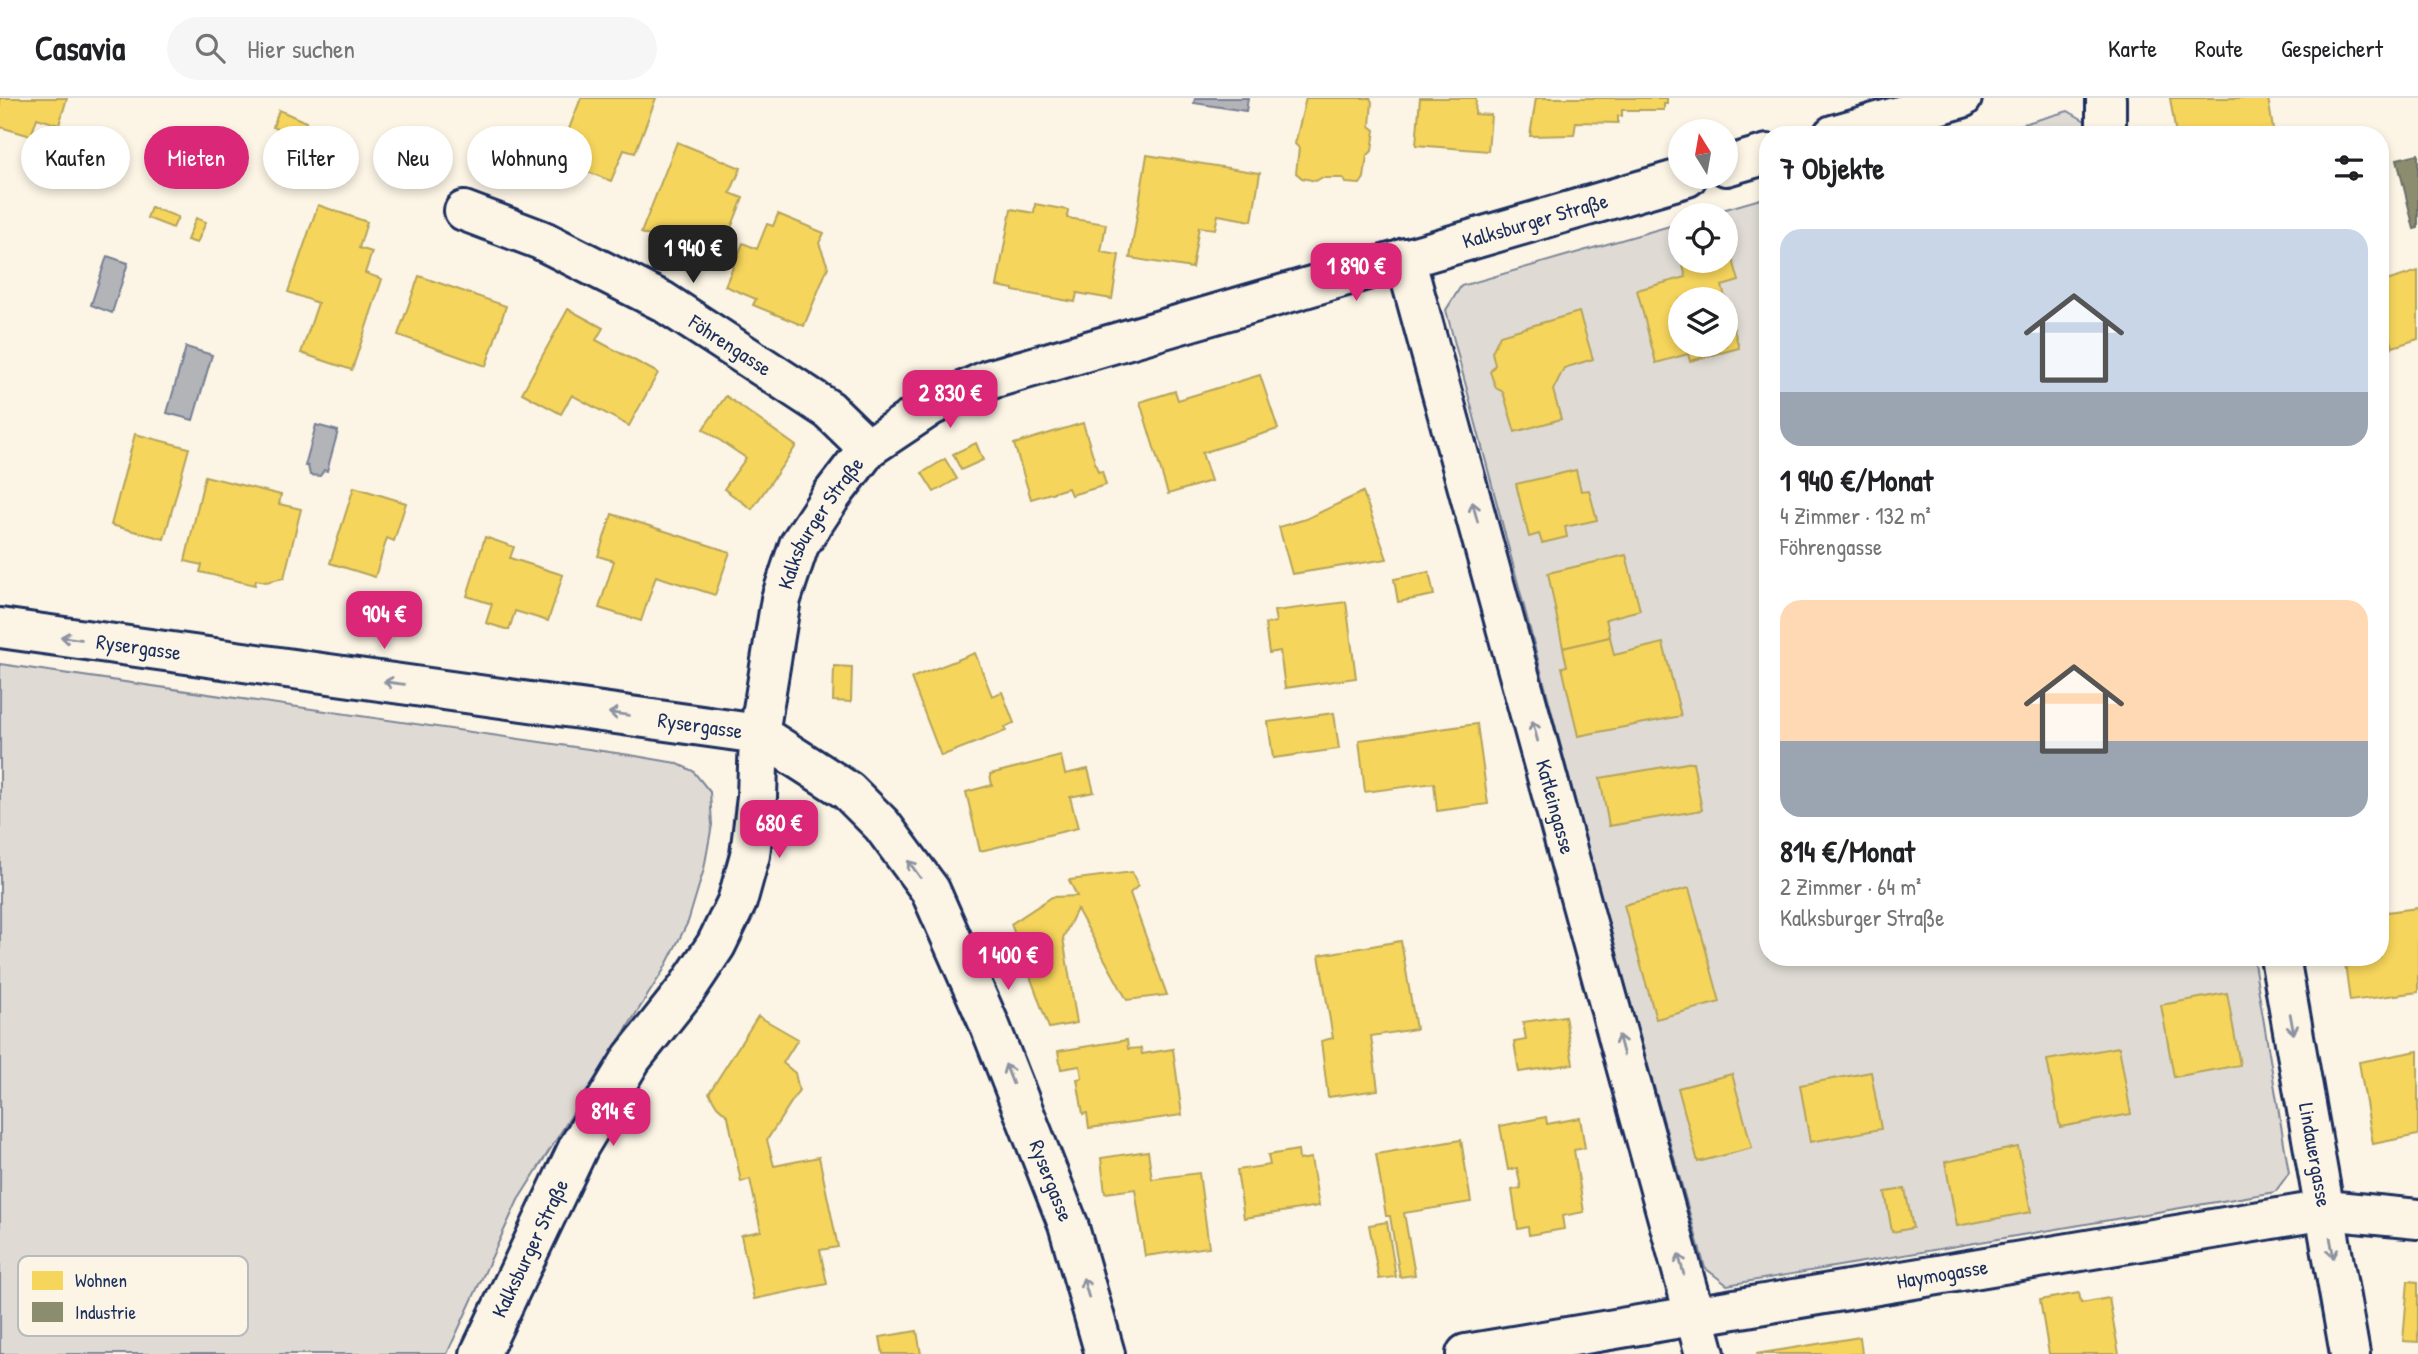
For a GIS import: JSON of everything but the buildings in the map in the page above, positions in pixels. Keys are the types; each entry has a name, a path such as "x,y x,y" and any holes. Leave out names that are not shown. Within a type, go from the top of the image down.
{"street":[{"path":"1864,126 1962,98"},
{"path":"2106,98 2106,126"},
{"path":"1738,162 1759,156"},
{"name":"Kalksburger Straße","path":"480,1354 579,1146 632,1058 686,990 716,945 737,902 750,855 757,797 759,734 781,598 799,545 868,448 931,406 988,380 1668,182"},
{"name":"Föhrengasse","path":"464,211 541,240 662,301 829,410 868,448"},
{"name":"Katleingasse","path":"1405,258 1705,1354"},
{"name":"Rysergasse","path":"0,628 759,734 848,792 883,825 930,890 990,1026 1068,1224 1105,1354"},
{"name":"Lindauergasse","path":"2282,966 2350,1354"},
{"name":"Haymogasse","path":"1466,1354 2326,1210 2418,1219"}],"shaded area":[{"path":"1195,98 1248,98 1246,111 1194,103"},
{"path":"2068,111 2087,122 2087,126 2016,126"},
{"path":"1759,199 1759,966 2254,966 2289,1173 2275,1192 1727,1285 1705,1268 1596,880 1446,310 1461,286 1668,226 1668,273 1738,273 1738,205"},
{"path":"107,256 128,263 112,313 91,305"},
{"path":"186,347 212,355 193,420 167,413"},
{"path":"316,425 338,431 327,471 324,470 320,476 310,475 308,466 305,466"},
{"path":"0,664 630,755 676,763 693,771 710,792 712,825 704,869 688,922 663,971 518,1200 447,1354 0,1354"}]}
